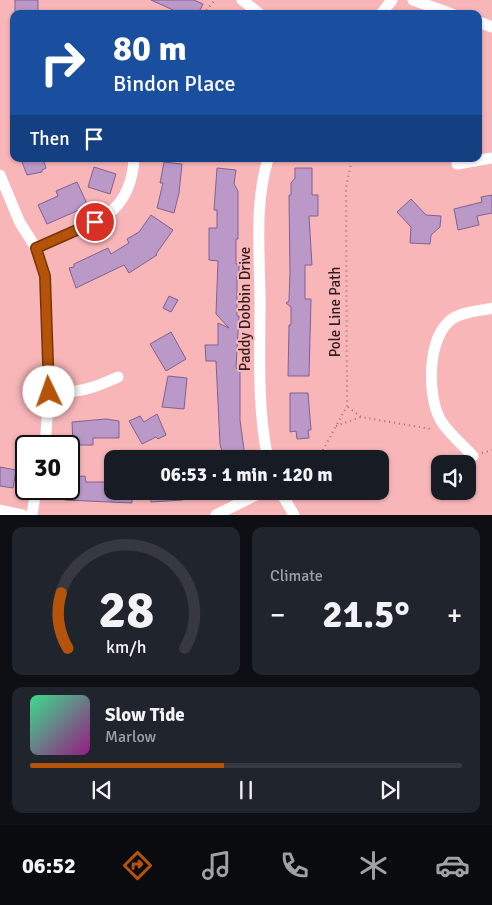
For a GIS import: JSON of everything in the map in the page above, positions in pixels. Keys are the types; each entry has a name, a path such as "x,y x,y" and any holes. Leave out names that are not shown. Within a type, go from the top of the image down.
{"street":[{"path":"242,0 255,10"},
{"path":"413,0 441,10"},
{"path":"36,248 95,222 115,209 128,191 133,178 134,162"},
{"name":"Paddy Dobbin Drive","path":"267,162 263,176 259,215 261,414 267,450"},
{"path":"457,164 469,162"},
{"path":"0,175 16,215 36,248 45,276 49,392 46,435"},
{"path":"472,455 440,421 434,405 433,359 435,342 440,330 452,319 492,308"},
{"path":"49,392 72,393 92,389 118,377"},
{"path":"32,515 34,500"},
{"path":"216,515 246,500"},
{"path":"285,500 294,515"},
{"path":"0,510 23,515"}],"path":[{"path":"206,10 215,0"},
{"name":"Pole Line Path","path":"347,406 346,187 351,162"},
{"path":"323,450 347,406 362,417"},
{"path":"335,427 349,419 362,417 431,429"}],"building":[{"path":"15,0 38,0 38,10 15,10"},
{"path":"151,0 194,0 203,4 200,10 173,10"},
{"path":"22,162 44,162 46,168 42,172 27,175"},
{"path":"164,162 182,164 179,193 174,213 157,208 163,183 160,183"},
{"path":"94,167 116,174 110,194 88,187"},
{"path":"217,168 236,170 234,184 238,191 236,264 239,264 239,275 237,276 237,316 239,316 236,368 240,372 240,420 244,450 222,450 216,361 206,361 205,345 218,345 218,323 229,328 216,314 218,261 209,260 209,228 217,228 217,210 214,210"},
{"path":"295,168 312,168 312,195 318,195 318,216 309,216 312,265 305,265 305,299 311,299 309,376 288,376 289,325 291,325 291,307 286,303 289,301 290,272 289,195 291,195 291,183 295,178"},
{"path":"77,182 88,206 47,224 38,205 58,196 56,191"},
{"path":"492,195 492,213 477,216 479,225 458,230 454,209 482,202 481,197"},
{"path":"411,199 426,215 441,216 440,227 431,235 430,244 410,243 411,227 397,212"},
{"path":"151,215 173,230 157,255 129,273 124,265 76,288 69,268 108,248 111,254 129,243 127,239 139,232"},
{"path":"169,296 178,300 171,312 163,308"},
{"path":"171,332 186,359 166,371 150,344"},
{"path":"168,376 187,378 184,409 162,407"},
{"path":"290,393 308,393 311,430 308,430 309,438 297,439 296,431 290,432"},
{"path":"157,414 166,435 158,439 156,437 142,444 129,421 140,416 144,422"},
{"path":"106,419 119,421 119,438 93,438 93,445 80,445 80,435 73,435 72,422"},
{"path":"0,467 15,470 13,488 0,486"},
{"path":"80,476 85,476 86,482 104,482 104,500 132,500 132,503 65,500 80,500"},
{"path":"151,500 183,500 151,502"}],"route":[{"path":"49,392 45,276 36,248 95,222"}]}
